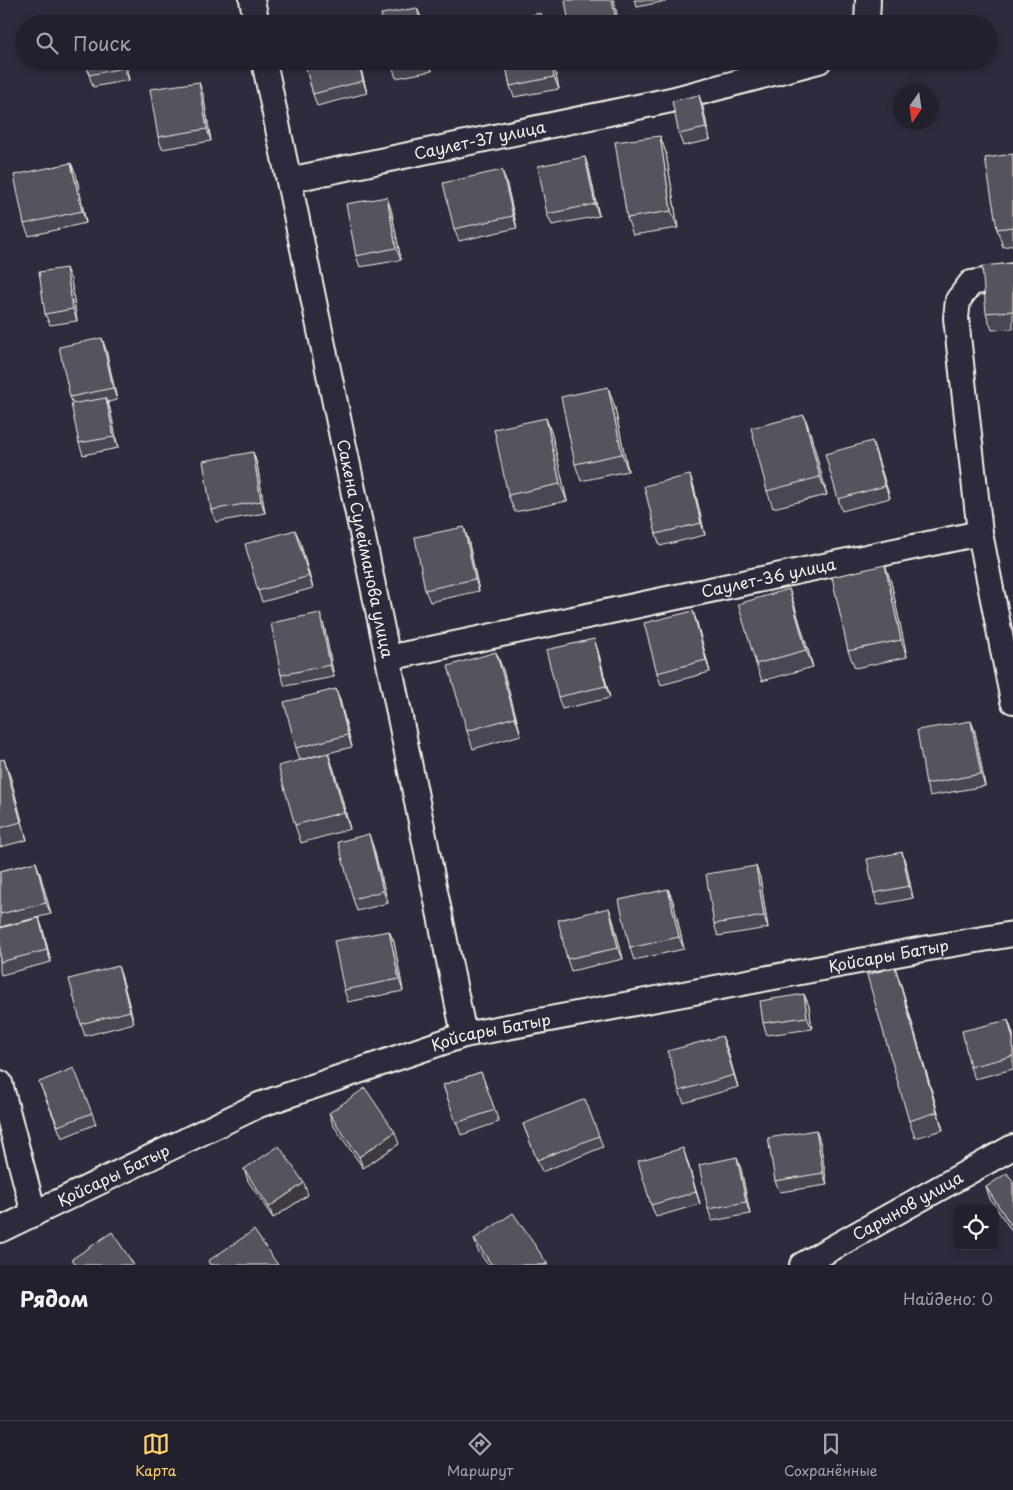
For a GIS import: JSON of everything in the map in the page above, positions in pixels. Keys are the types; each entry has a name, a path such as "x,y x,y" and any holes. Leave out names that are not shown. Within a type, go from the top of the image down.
{"street":[{"path":"252,0 255,15"},
{"path":"868,0 868,15"},
{"name":"Сакена Сулейманова улица","path":"266,70 464,1035"},
{"name":"Саулет-37 улица","path":"289,180 671,100 785,70"},
{"path":"1013,276 971,283 958,300 956,318 980,533 1013,702"},
{"name":"Саулет-36 улица","path":"388,658 980,533"},
{"name":"Қойсары Батыр","path":"0,1230 259,1105 464,1035 1013,934"},
{"path":"0,1083 34,1214"},
{"name":"Сарынов улица","path":"802,1265 1013,1147"}],"building":[{"path":"565,0 612,0 615,15 568,15"},
{"path":"417,8 419,15 381,15"},
{"path":"88,70 114,70 89,75"},
{"path":"306,70 360,70 363,81 313,94"},
{"path":"507,70 553,70 554,77 510,86"},
{"path":"199,82 207,129 158,137 150,89"},
{"path":"699,95 706,128 679,134 672,101"},
{"path":"660,136 671,211 627,218 615,142"},
{"path":"1013,154 1013,227 997,229 985,158"},
{"path":"585,157 595,204 547,214 538,166"},
{"path":"71,163 82,211 24,224 14,175"},
{"path":"502,170 513,216 454,229 443,183"},
{"path":"387,197 396,248 356,256 346,204"},
{"path":"1013,263 1013,311 986,313 982,266"},
{"path":"66,268 73,309 45,314 39,272"},
{"path":"102,338 113,388 70,397 59,347"},
{"path":"608,387 622,454 575,464 561,397"},
{"path":"106,398 114,437 79,443 71,404"},
{"path":"804,415 820,477 767,491 751,428"},
{"path":"546,418 560,484 508,495 494,429"},
{"path":"872,441 885,486 838,499 825,454"},
{"path":"253,452 261,501 211,510 203,461"},
{"path":"690,475 701,523 656,534 644,486"},
{"path":"464,527 475,579 425,590 415,537"},
{"path":"295,530 309,576 258,591 245,544"},
{"path":"885,565 901,640 848,651 832,577"},
{"path":"789,589 806,650 756,664 738,604"},
{"path":"693,611 706,660 657,673 644,623"},
{"path":"320,613 330,665 281,675 271,623"},
{"path":"594,639 606,686 558,697 546,650"},
{"path":"496,652 515,717 467,731 448,666"},
{"path":"336,689 348,735 296,748 284,702"},
{"path":"971,721 981,774 926,784 917,730"},
{"path":"328,753 344,812 295,825 278,766"},
{"path":"4,759 21,822 0,828 0,760"},
{"path":"369,834 383,891 353,899 338,842"},
{"path":"902,852 909,886 874,893 867,859"},
{"path":"36,862 46,903 0,914 0,871"},
{"path":"756,866 764,916 714,924 706,874"},
{"path":"668,889 679,937 630,948 619,900"},
{"path":"609,908 618,948 567,959 558,920"},
{"path":"39,918 47,950 0,962 0,928"},
{"path":"389,931 399,979 344,990 334,941"},
{"path":"118,966 130,1011 81,1024 69,979"},
{"path":"895,967 937,1112 909,1121 867,975"},
{"path":"804,994 807,1017 763,1023 760,1001"},
{"path":"1008,1020 1013,1039 1013,1056 970,1067 962,1031"},
{"path":"722,1036 734,1075 679,1091 668,1051"},
{"path":"74,1068 92,1113 58,1126 39,1082"},
{"path":"481,1072 495,1110 456,1123 443,1085"},
{"path":"365,1088 395,1132 359,1157 329,1113"},
{"path":"585,1099 599,1136 537,1160 523,1124"},
{"path":"816,1130 823,1173 775,1181 768,1138"},
{"path":"279,1146 304,1183 269,1207 244,1169"},
{"path":"683,1148 696,1192 651,1205 638,1161"},
{"path":"737,1157 746,1202 708,1209 699,1165"},
{"path":"1007,1173 1013,1182 1013,1224 1011,1225 986,1187"},
{"path":"513,1213 547,1263 544,1265 492,1265 474,1239"},
{"path":"254,1230 278,1265 210,1265 208,1261"},
{"path":"112,1232 134,1265 76,1265 72,1259"}]}
